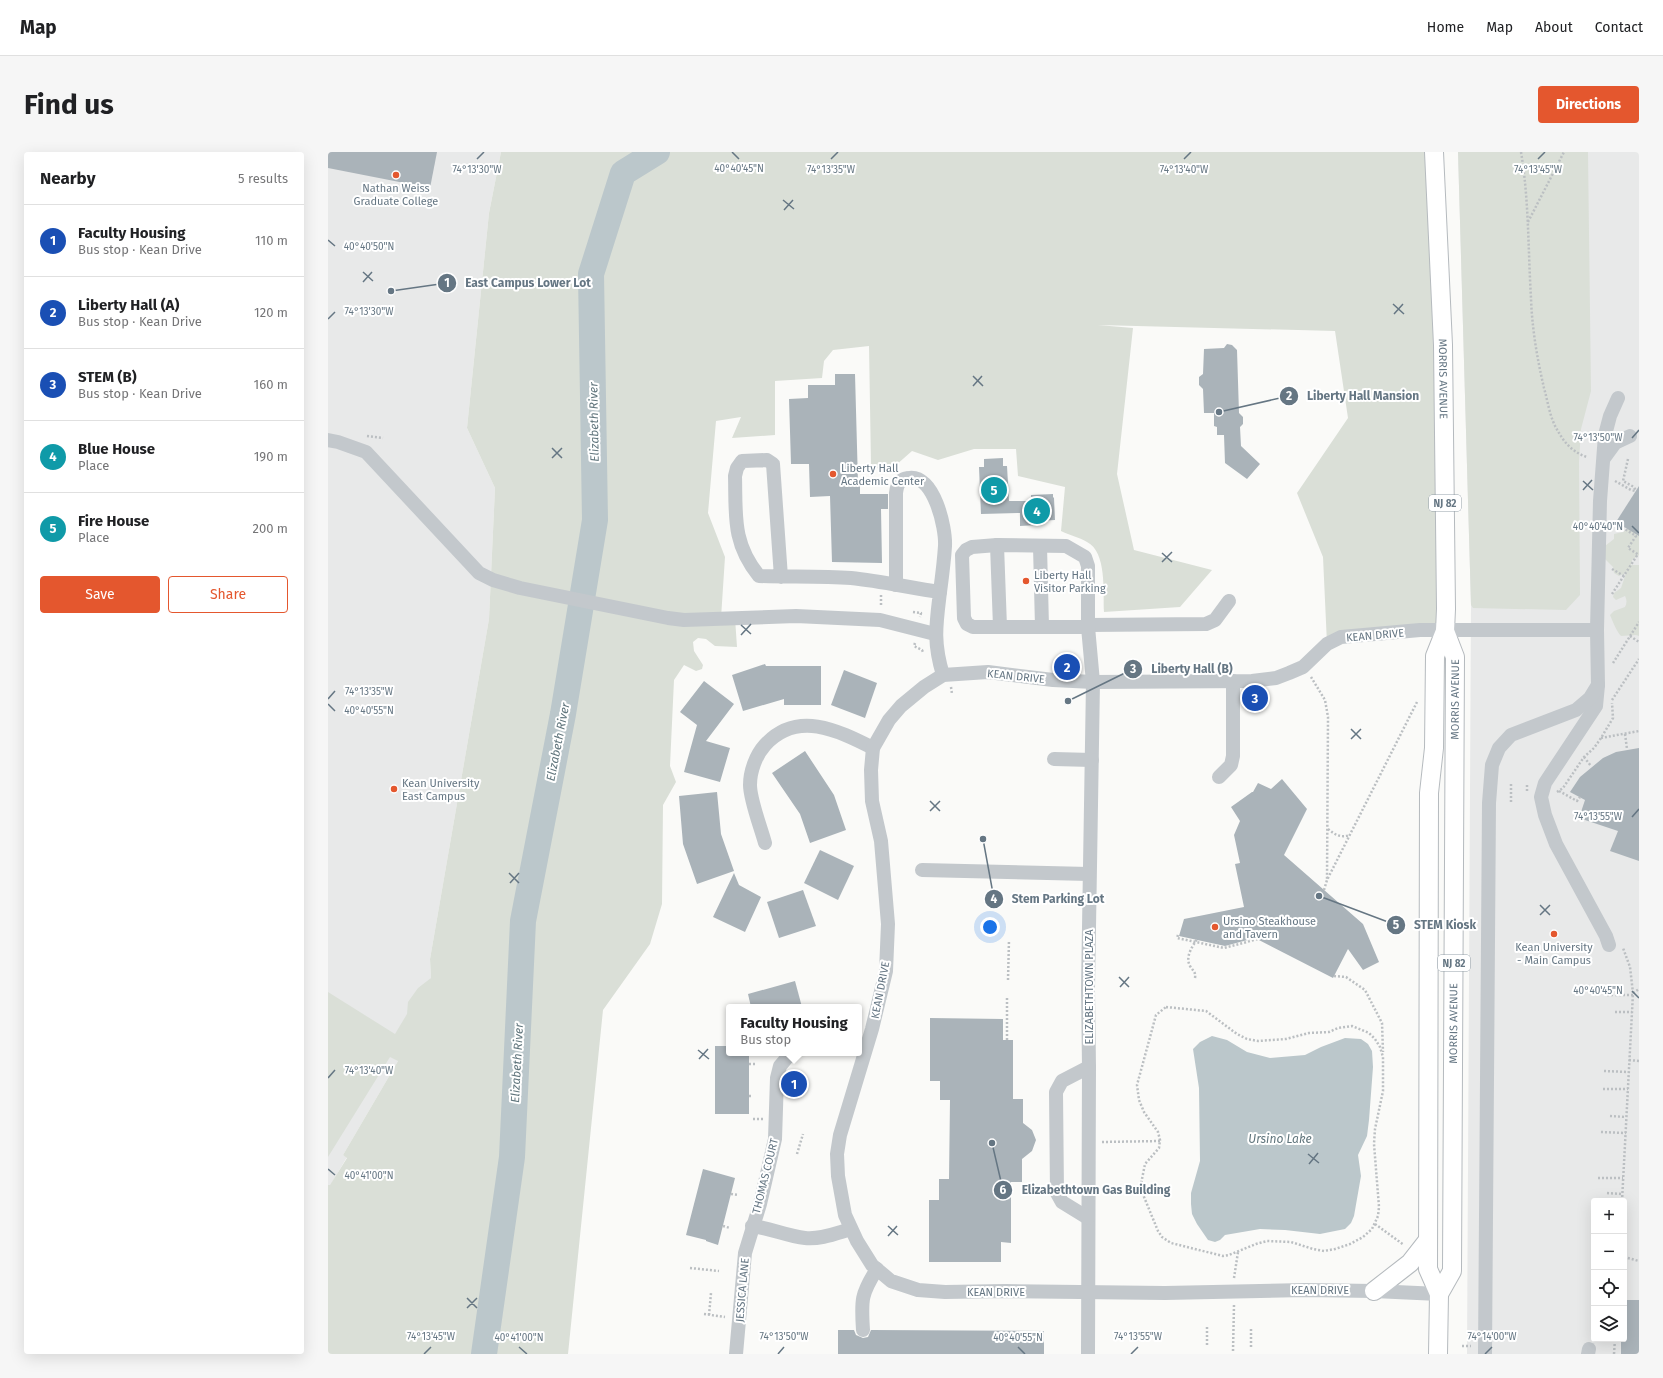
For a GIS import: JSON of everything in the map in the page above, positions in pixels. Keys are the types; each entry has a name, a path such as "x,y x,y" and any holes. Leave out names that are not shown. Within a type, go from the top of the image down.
{"main road":[{"name":"MORRIS AVENUE","path":"1434,152 1443,352 1446,609 1445,631 1435,656 1434,748 1429,793 1428,1269 1439,1294 1438,1354"},
{"name":"MORRIS AVENUE","path":"1439,1294 1452,1271 1455,657 1445,631"},
{"path":"1374,1290 1410,1263 1428,1240"}],"street":[{"path":"1616,946 1606,936 1556,844 1545,815 1541,797 1545,783 1596,706 1598,685 1597,630 1600,502 1605,435 1610,416 1618,398"},
{"path":"1604,458 1615,444 1630,436"},
{"path":"328,440 366,452 480,573 493,580 520,588 684,620 796,616 880,620 935,634"},
{"path":"781,577 773,464 767,460 742,461 737,468 735,476 736,531 750,566 759,576 781,577 851,578 940,592"},
{"path":"896,586 896,493 898,484 904,479 910,477 918,479 926,485 934,495 941,519 945,545 935,634 936,648 943,675"},
{"path":"997,546 1000,627 1206,624 1215,620 1229,601"},
{"path":"1040,546 1042,627"},
{"name":"ELIZABETHTOWN PLAZA","path":"1000,627 972,627 967,624 964,618 962,555 966,550 972,547 1066,546 1084,557 1088,566 1088,626 1093,682 1088,989 1088,1354"},
{"name":"KEAN DRIVE","path":"864,1042 886,971 888,924 881,841 872,801 871,770 873,748 889,720 901,706 924,687 943,675 988,672 1053,680 1093,682 1252,681 1276,678 1302,667 1327,644 1341,637 1420,630 1597,630"},
{"path":"1219,776 1231,765 1233,756 1233,681"},
{"path":"1485,1354 1488,810 1492,765 1499,748 1511,735 1576,710 1590,698 1598,685"},
{"path":"765,844 750,785 755,762 761,750 769,741 779,733 799,725 817,726 873,748"},
{"path":"1054,759 1092,760"},
{"path":"922,870 1089,874"},
{"name":"THOMAS COURT","path":"788,1056 780,1066 777,1078 775,1139 760,1204 752,1226 768,1228 806,1238 825,1236 851,1229"},
{"name":"KEAN DRIVE","path":"860,1056 840,1135 837,1154 838,1176 845,1215 857,1241 872,1264 891,1281 918,1290 944,1292 1006,1291 1165,1293 1374,1290 1439,1294"},
{"path":"1088,1218 1062,1202 1057,1193 1056,1092 1062,1082 1089,1067"},
{"name":"JESSICA LANE","path":"736,1354 746,1253 752,1226"},
{"path":"863,1330 861,1301 867,1284 877,1269"}],"path":[{"path":"1521,152 1528,223 1534,336 1540,370 1551,416 1557,431 1568,445 1576,452 1587,457"},
{"path":"1528,223 1564,152"},
{"path":"367,436 383,438"},
{"path":"1612,479 1631,490 1636,491 1634,487 1624,481 1628,459"},
{"path":"1610,520 1636,536 1628,548 1639,554 1612,595 1611,588"},
{"path":"1611,563 1611,575"},
{"path":"1611,568 1624,576"},
{"path":"1613,663 1639,622"},
{"path":"1630,636 1639,642"},
{"path":"916,642 914,646 922,650 924,658"},
{"path":"1612,655 1613,670"},
{"path":"1612,700 1639,659"},
{"path":"1311,676 1325,700 1328,717 1327,880"},
{"path":"1554,797 1563,788 1584,757 1594,748 1613,718 1613,692"},
{"path":"1324,890 1327,880 1419,698"},
{"path":"1601,738 1639,732"},
{"path":"1625,734 1627,749"},
{"path":"1584,757 1591,766"},
{"path":"1511,784 1511,803"},
{"path":"1559,791 1577,802 1580,797"},
{"path":"1327,828 1337,836 1350,834"},
{"path":"1178,934 1177,938 1224,948 1258,939"},
{"path":"1008,980 1009,940"},
{"path":"1195,978 1195,973 1189,965 1188,960 1190,951 1196,941"},
{"path":"1616,946 1630,967 1633,994 1622,1198"},
{"path":"1334,976 1346,977 1356,982 1365,990 1382,1023 1383,1057 1383,1090 1375,1128 1374,1144 1379,1207 1375,1224 1369,1233 1363,1237 1350,1244 1335,1249 1318,1250 1291,1242 1267,1241 1229,1255 1216,1256 1171,1243 1162,1237 1142,1192 1141,1184 1145,1164 1155,1154 1159,1148 1160,1142 1158,1132 1144,1112 1139,1100 1137,1085 1156,1015 1166,1007 1206,1011 1237,1034 1246,1039 1258,1041 1286,1039 1309,1033 1329,1032 1338,1028 1352,1026 1369,1033 1380,1047 1383,1057"},
{"path":"1607,995 1633,994 1639,989"},
{"path":"1008,998 1008,1040"},
{"path":"1615,1012 1632,1012"},
{"path":"1629,1060 1639,1061"},
{"path":"749,1064 757,1064"},
{"path":"1604,1071 1628,1072"},
{"path":"1603,1089 1628,1089"},
{"path":"749,1096 754,1096"},
{"path":"1610,1116 1626,1117"},
{"path":"1601,1132 1626,1133"},
{"path":"797,1154 803,1134"},
{"path":"1098,1143 1160,1142"},
{"path":"1598,1178 1623,1178"},
{"path":"731,1194 738,1195"},
{"path":"1607,1194 1622,1194"},
{"path":"1375,1224 1410,1249"},
{"path":"723,1226 730,1228"},
{"path":"1233,1351 1234,1277 1238,1251"},
{"path":"1627,1258 1639,1261"},
{"path":"690,1268 719,1271"},
{"path":"709,1315 711,1293"},
{"path":"704,1314 728,1317"},
{"path":"1207,1326 1207,1345"},
{"path":"1251,1327 1251,1347"},
{"path":"1614,1354 1615,1342"},
{"path":"1462,1346 1471,1346 1471,1350"}],"shaded area":[{"name":"Kean University East Campus","path":"328,152 501,152 489,213 467,428 495,488 489,619 430,959 431,978 398,1061 343,1155 347,1157 330,1186 328,1185"},
{"path":"501,152 1434,152 1445,631 1327,644 1323,557 1297,493 1348,418 1335,331 1098,325 1133,328 1117,474 1134,550 1212,570 1180,607 1104,612 1103,573 1098,554 1087,542 1061,531 1065,487 1018,476 1016,449 974,449 938,460 912,451 887,473 871,465 869,346 833,350 824,361 822,378 775,381 775,435 732,438 741,417 716,421 708,513 725,557 721,618 735,618 737,647 715,646 706,639 698,638 693,642 694,651 703,665 702,669 696,671 684,665 674,680 670,766 676,782 663,805 662,904 650,944 603,1010 568,1354 328,1354 328,1185 330,1185 347,1158 343,1155 398,1061 390,1057 328,1157 328,992 395,1034 407,1014 408,1002 418,988 431,978 430,959 489,619 495,488 467,428 489,213"},
{"name":"Kean University - Main Campus","path":"1458,152 1639,152 1639,1354 1467,1354 1471,605"},
{"path":"1458,152 1588,152 1591,391 1581,429 1579,462 1580,595 1566,610 1473,608 1471,605"},
{"path":"1629,527 1639,530 1639,555 1632,560 1631,565 1639,565 1639,636 1621,636 1610,615 1614,611 1626,606 1625,596 1616,600 1613,597 1614,593 1621,588 1626,573 1619,576 1614,573 1613,567 1605,559 1605,546 1614,539 1614,534 1623,532"}],"water":[{"name":"Ursino Lake","path":"1212,1036 1227,1040 1247,1052 1270,1058 1305,1055 1345,1038 1361,1039 1368,1044 1372,1051 1373,1067 1369,1120 1367,1136 1358,1155 1361,1176 1354,1216 1351,1223 1345,1229 1320,1234 1260,1229 1225,1235 1220,1240 1215,1242 1208,1240 1192,1214 1191,1204 1191,1193 1200,1161 1199,1088 1193,1049 1200,1042"}],"building":[{"name":"Nathan Weiss Graduate College","path":"328,152 437,152 430,188 328,168"},
{"path":"1227,344 1232,345 1237,350 1239,413 1243,417 1243,424 1240,427 1241,446 1260,464 1247,479 1225,463 1224,435 1217,435 1217,427 1214,426 1214,413 1204,413 1203,389 1199,385 1199,377 1203,374 1204,349 1224,348"},
{"name":"Liberty Hall Academic Center","path":"835,374 855,374 858,483 860,483 860,494 888,494 888,509 881,509 882,563 832,562 830,496 810,497 809,464 791,464 789,399 808,398 808,385 835,385"},
{"path":"1003,458 1003,466 1007,466 1009,501 1031,501 1031,495 1053,494 1055,520 1037,521 1037,525 1020,526 1020,513 981,514 979,467 984,467 984,459"},
{"path":"1639,486 1639,536 1616,522"},
{"path":"765,664 766,666 821,666 821,705 784,705 784,699 743,711 732,675"},
{"path":"844,670 877,683 865,718 831,705"},
{"path":"704,681 734,704 706,741 730,748 720,782 684,772 697,725 680,712"},
{"path":"1639,748 1639,861 1610,851 1618,831 1579,818 1585,800 1570,792 1580,777 1603,758 1616,752"},
{"path":"805,751 834,795 846,830 810,843 800,814 772,773"},
{"path":"1282,779 1307,809 1284,855 1363,924 1379,962 1363,970 1348,949 1333,978 1255,938 1225,946 1179,936 1184,919 1244,907 1235,864 1240,863 1234,835 1240,821 1231,807 1253,792 1258,783 1271,789"},
{"path":"717,792 721,834 734,871 697,884 683,844 679,796"},
{"path":"820,850 854,866 838,900 804,883"},
{"path":"734,873 739,885 761,897 745,932 713,917"},
{"path":"803,890 816,926 779,938 767,902"},
{"path":"795,981 801,1004 750,1004 748,994"},
{"path":"930,1018 1003,1019 1003,1040 1013,1040 1013,1099 1023,1099 1023,1123 1032,1130 1036,1140 1032,1151 1022,1159 1022,1182 1011,1182 1011,1243 1001,1242 1001,1262 929,1262 929,1200 939,1200 939,1179 949,1179 950,1100 940,1100 940,1081 930,1081"},
{"path":"715,1046 726,1046 726,1056 749,1056 749,1114 715,1114"},
{"path":"703,1169 735,1178 718,1245 686,1235"},
{"path":"1627,1300 1639,1300 1639,1354 1621,1354 1621,1342 1627,1342"},
{"path":"838,1330 854,1330 856,1335 863,1338 868,1337 871,1330 1044,1331 1044,1354 838,1354"}],"waterway":[{"name":"Elizabeth River","path":"484,1354 512,1157 523,921 563,714 595,520 591,274 623,173 657,152"}],"place":[{"name":"Nathan Weiss Graduate College","path":"396,175"},
{"name":"East Campus Lower Lot","path":"391,291"},
{"name":"Liberty Hall Mansion","path":"1219,412"},
{"name":"Liberty Hall Academic Center","path":"833,474"},
{"name":"Fire House","path":"994,490"},
{"name":"Blue House","path":"1037,511"},
{"name":"Liberty Hall Visitor Parking","path":"1026,581"},
{"name":"Liberty Hall (A)","path":"1067,667"},
{"name":"STEM (B)","path":"1255,698"},
{"name":"Liberty Hall (B)","path":"1068,701"},
{"name":"Kean University East Campus","path":"394,789"},
{"name":"Stem Parking Lot","path":"983,839"},
{"name":"STEM Kiosk","path":"1319,896"},
{"name":"Ursino Steakhouse and Tavern","path":"1215,927"},
{"name":"Kean University - Main Campus","path":"1554,934"},
{"name":"Faculty Housing","path":"794,1084"},
{"name":"Elizabethtown Gas Building","path":"992,1143"}]}
